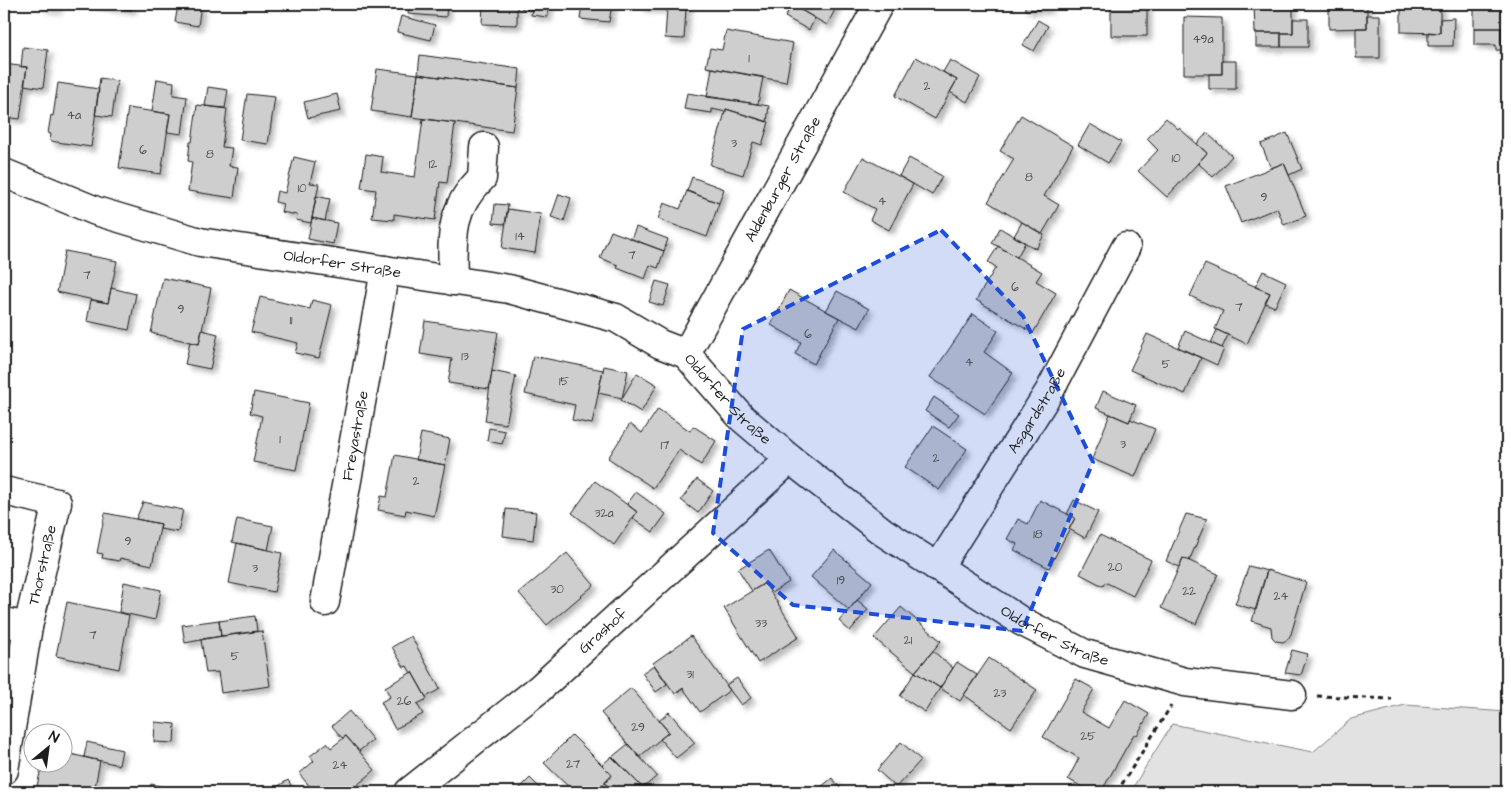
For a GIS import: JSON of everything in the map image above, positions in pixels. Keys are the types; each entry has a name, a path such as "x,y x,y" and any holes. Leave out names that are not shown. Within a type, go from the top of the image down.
{"street":[{"name":"Aldenburger Straße","path":"686,354 880,4"},
{"path":"453,281 452,239 458,209 472,188 482,178 484,147"},
{"name":"Oldorfer Straße","path":"4,173 96,211 200,242 508,290 616,318 660,344 686,354 742,418 790,459 883,532 1021,621 1085,654 1185,682 1292,695"},
{"name":"Asgardstraße","path":"938,568 1049,392 1126,247"},
{"name":"Freyastraße","path":"325,602 385,270"},
{"name":"Grashof","path":"409,792 539,689 790,459"},
{"name":"Thorstraße","path":"4,491 56,503 16,624 4,770"}],"path":[{"path":"1117,792 1185,682"},
{"path":"1292,695 1392,700"}],"highlighted area":[{"path":"941,230 1023,316 1093,462 1022,631 793,605 713,533 743,329"}],"shaded area":[{"path":"1405,705 1507,712 1507,792 1130,792 1172,724 1313,752 1351,719"}],"building":[{"path":"42,4 58,4 57,9 41,7"},
{"path":"95,4 132,4 131,10"},
{"path":"186,4 201,4 198,26 175,22 178,5 185,6"},
{"path":"409,4 447,4 446,17 408,14"},
{"path":"483,4 517,4 517,25 482,24"},
{"path":"522,4 533,4 532,10 522,9"},
{"path":"533,4 549,4 547,17 531,15"},
{"path":"582,4 612,4 609,22 580,19"},
{"path":"642,4 689,4 688,9 641,8"},
{"path":"792,4 838,4 827,25"},
{"path":"1025,4 1048,4 1048,9 1025,10"},
{"path":"1111,4 1147,4 1147,36 1111,36"},
{"path":"1254,4 1293,4 1293,33 1255,33"},
{"path":"1329,4 1367,4 1367,28 1329,29"},
{"path":"1401,4 1440,4 1440,33 1401,32"},
{"path":"1474,4 1507,4 1507,28 1474,28"},
{"path":"792,5 815,18 809,30 785,17"},
{"path":"667,8 686,9 684,39 665,38"},
{"path":"1367,15 1380,15 1380,58 1356,58 1356,28 1367,28"},
{"path":"401,16 435,25 431,40 397,32"},
{"path":"1184,17 1222,18 1222,74 1184,74"},
{"path":"1454,18 1453,46 1428,46 1428,32 1440,33 1440,19"},
{"path":"1293,19 1308,19 1308,47 1281,47 1281,33 1293,33"},
{"path":"1038,20 1048,26 1034,51 1023,45"},
{"path":"1474,28 1501,28 1501,43 1507,43 1507,50 1496,50 1496,45 1474,45"},
{"path":"1501,28 1507,28 1507,43 1501,43"},
{"path":"726,31 793,43 786,82 706,67 710,48 722,50"},
{"path":"1256,33 1281,33 1281,47 1256,47"},
{"path":"23,47 48,50 43,88 24,85 27,67 21,67"},
{"path":"420,55 520,69 518,88 418,74"},
{"path":"916,57 957,80 935,119 895,96"},
{"path":"950,60 980,77 967,102 950,92 957,80 943,72"},
{"path":"1222,61 1236,61 1236,89 1209,89 1209,74 1222,74"},
{"path":"4,64 27,67 20,119 4,117"},
{"path":"712,68 763,77 758,104 707,97"},
{"path":"377,69 418,74 412,117 371,111"},
{"path":"418,74 518,88 512,131 412,117"},
{"path":"100,78 117,81 112,117 95,115"},
{"path":"157,79 174,82 173,95 187,97 182,134 167,132 170,114 152,111"},
{"path":"58,83 99,89 91,147 50,141 51,134 48,133 51,115 53,116"},
{"path":"208,87 228,90 225,108 205,106"},
{"path":"687,93 769,106 767,122 726,109 726,112 712,109 712,113 684,109"},
{"path":"247,94 275,97 268,144 240,140"},
{"path":"337,94 341,111 308,118 304,102"},
{"path":"197,105 227,109 222,147 232,148 229,166 238,167 234,198 188,191 192,162 188,161"},
{"path":"128,108 170,114 161,174 119,168"},
{"path":"726,109 769,122 762,145 753,142 743,175 710,165"},
{"path":"1021,115 1073,146 1044,196 1059,205 1042,234 988,202 1014,159 1000,151"},
{"path":"1166,118 1207,153 1167,197 1138,171 1158,150 1147,139"},
{"path":"423,119 455,123 447,183 440,182 435,220 394,214 394,220 372,218 376,190 361,188 366,154 383,157 381,172 415,177"},
{"path":"1090,124 1121,142 1108,163 1078,145"},
{"path":"1207,133 1232,156 1213,177 1198,163 1207,153 1197,144"},
{"path":"1287,133 1302,169 1289,175 1284,163 1271,168 1261,144"},
{"path":"294,157 315,162 310,183 319,184 311,223 296,220 297,215 281,212 283,204 275,202 277,191 285,193"},
{"path":"863,157 913,184 889,230 870,220 875,209 844,192"},
{"path":"909,158 942,176 932,195 899,176"},
{"path":"1284,163 1306,216 1284,225 1277,208 1241,223 1226,186"},
{"path":"692,177 724,189 719,203 687,191"},
{"path":"687,191 719,203 707,237 658,219 664,203 680,209"},
{"path":"559,194 571,198 564,221 551,217"},
{"path":"316,196 330,199 325,221 312,218"},
{"path":"495,204 508,205 505,224 493,223"},
{"path":"508,209 541,214 535,253 502,248"},
{"path":"312,218 337,223 333,244 308,239"},
{"path":"1022,222 1044,235 1036,249 1014,236"},
{"path":"636,227 668,239 664,251 631,239"},
{"path":"1000,228 1025,243 1017,257 992,243"},
{"path":"611,231 664,251 658,268 650,265 645,279 617,268 618,265 600,258"},
{"path":"998,246 1042,272 1036,281 1056,293 1033,333 976,300 996,267 988,262"},
{"path":"65,251 117,261 108,303 57,292"},
{"path":"1205,264 1270,293 1247,344 1215,329 1223,311 1190,296"},
{"path":"1263,271 1286,282 1275,307 1265,303 1270,293 1255,287"},
{"path":"163,278 211,288 199,344 151,333"},
{"path":"656,281 670,285 663,306 649,302"},
{"path":"111,288 136,294 129,330 87,321 91,300 108,303"},
{"path":"789,290 839,318 814,364 795,354 801,342 771,325"},
{"path":"837,291 869,309 859,328 826,311"},
{"path":"260,297 310,309 312,300 332,305 319,358 295,353 298,343 251,332"},
{"path":"973,314 998,331 984,352 1013,373 985,414 930,377"},
{"path":"425,321 498,332 489,389 448,383 452,359 420,354"},
{"path":"202,330 218,334 210,369 185,364 190,342 199,344"},
{"path":"1217,330 1228,335 1222,348 1211,343"},
{"path":"1185,331 1224,349 1217,365 1178,347"},
{"path":"1147,334 1201,358 1185,394 1130,370"},
{"path":"533,356 603,370 592,424 572,420 575,405 525,394"},
{"path":"604,366 628,371 622,398 598,393"},
{"path":"492,371 516,376 506,424 485,421"},
{"path":"637,373 657,385 641,412 621,400"},
{"path":"1103,391 1136,405 1129,422 1096,408"},
{"path":"254,392 309,403 296,470 253,462 262,416 250,413"},
{"path":"934,397 959,414 949,427 925,411"},
{"path":"658,409 690,431 693,426 716,441 701,465 679,450 653,488 608,458 630,424 642,433"},
{"path":"1110,414 1129,422 1130,419 1155,429 1135,477 1092,459"},
{"path":"933,426 967,449 939,490 905,467"},
{"path":"489,428 505,431 502,444 487,441"},
{"path":"421,433 450,439 445,465 416,460"},
{"path":"395,455 445,465 434,516 406,510 405,515 378,510 381,496 387,497"},
{"path":"697,479 713,491 698,513 681,500"},
{"path":"595,481 637,512 614,545 572,513"},
{"path":"636,492 666,514 653,532 633,518 637,512 627,504"},
{"path":"1040,500 1075,518 1049,568 1014,550 1017,544 1007,539 1018,519 1028,524"},
{"path":"1074,500 1098,512 1085,538 1069,529 1075,518 1067,514"},
{"path":"143,502 183,510 178,532 160,529 161,524 136,519"},
{"path":"506,509 536,512 533,540 503,536"},
{"path":"105,513 161,524 152,565 120,558 119,561 102,558 103,554 97,553"},
{"path":"1186,514 1207,519 1189,561 1183,558 1179,567 1166,561"},
{"path":"237,519 273,526 268,550 232,542"},
{"path":"1100,535 1151,560 1133,596 1105,582 1103,586 1080,574"},
{"path":"237,543 282,553 274,592 229,583"},
{"path":"769,550 789,582 771,593 765,583 752,591 738,569"},
{"path":"834,550 872,582 849,610 811,577"},
{"path":"567,553 594,585 547,625 519,593"},
{"path":"1183,558 1218,574 1196,624 1161,608"},
{"path":"1249,566 1267,571 1256,610 1235,604"},
{"path":"1267,570 1306,582 1291,634 1283,642 1276,641 1272,637 1271,627 1252,621"},
{"path":"124,582 161,590 155,620 119,612"},
{"path":"765,583 799,637 758,663 724,608"},
{"path":"857,600 868,609 850,631 839,621"},
{"path":"67,602 129,615 119,669 56,656"},
{"path":"901,607 941,641 915,672 874,638"},
{"path":"255,616 257,631 221,636 219,621"},
{"path":"219,620 221,636 185,643 182,625"},
{"path":"262,631 270,686 221,693 218,672 206,673 201,639"},
{"path":"411,636 440,689 426,697 412,672 407,666 404,667 392,647"},
{"path":"691,636 730,690 700,712 683,688 675,694 653,663"},
{"path":"1292,650 1308,654 1301,675 1285,673"},
{"path":"933,651 953,668 940,688 915,672"},
{"path":"989,658 1037,690 1011,728 964,695"},
{"path":"957,662 977,675 960,701 940,688"},
{"path":"654,665 667,684 656,692 642,673"},
{"path":"412,672 427,699 417,704 423,714 395,729 381,702 390,697 385,687"},
{"path":"915,672 940,688 925,712 900,696"},
{"path":"737,678 751,698 741,705 726,685"},
{"path":"1076,679 1094,689 1081,712 1109,728 1125,700 1149,714 1137,735 1134,734 1101,792 1091,792 1068,779 1079,758 1043,737"},
{"path":"631,688 669,732 639,757 601,713"},
{"path":"349,711 373,740 359,751 346,736 342,738 332,726"},
{"path":"669,712 695,743 676,758 660,739 669,732 659,721"},
{"path":"155,722 175,724 174,743 154,742"},
{"path":"572,735 612,775 596,792 574,792 544,763"},
{"path":"346,736 375,770 349,792 315,792 299,774 314,761 310,756 327,743 331,748"},
{"path":"87,742 122,750 119,765 84,757"},
{"path":"901,742 921,760 896,787 877,770"},
{"path":"628,744 657,776 643,788 612,757"},
{"path":"72,754 100,761 94,792 67,792 37,786 40,774 72,774"},
{"path":"612,756 643,788 639,792 614,792 605,783 612,775 602,765"},
{"path":"530,778 544,792 517,791"},
{"path":"832,778 843,792 815,792"},
{"path":"288,780 295,792 274,792 272,790"},
{"path":"151,784 185,792 149,792"}]}
